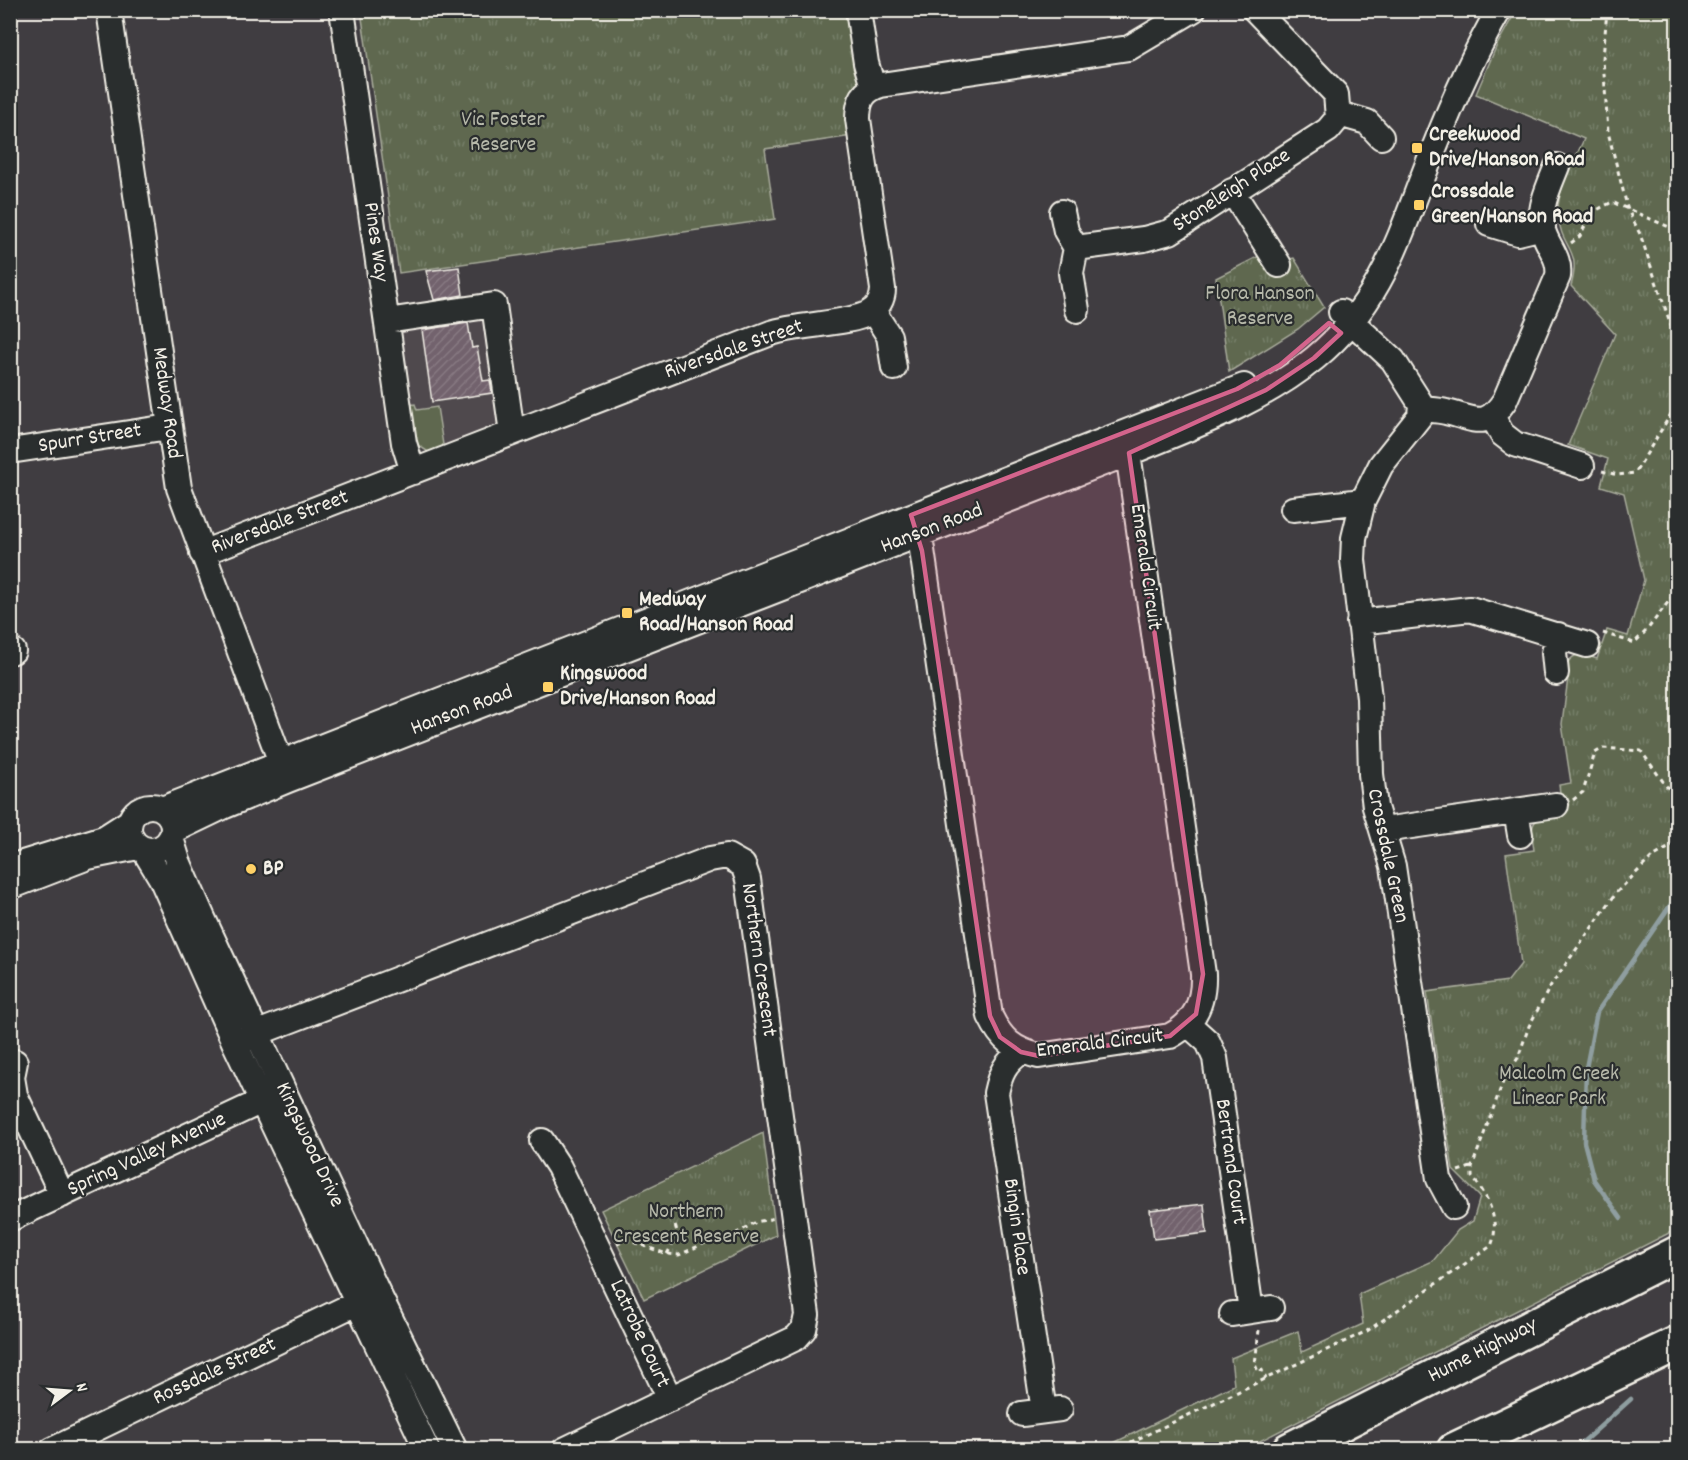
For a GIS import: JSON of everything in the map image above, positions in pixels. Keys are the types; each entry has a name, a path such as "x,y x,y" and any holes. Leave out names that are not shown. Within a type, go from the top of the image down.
{"highway":[{"name":"Hume Highway","path":"1289,1449 1677,1253"},
{"path":"1454,1449 1677,1343"}],"street":[{"name":"Medway Road","path":"109,10 179,488 284,770"},
{"name":"Pines Way","path":"342,10 404,443 413,472"},
{"path":"858,10 866,63 873,87"},
{"path":"894,368 889,336 873,311 879,305 883,290 858,109 862,96 873,87 1129,48 1193,10"},
{"path":"1255,10 1336,94 1339,114 1367,122 1381,138"},
{"name":"Hanson Road","path":"1340,322 1398,211 1457,57 1481,10"},
{"name":"Hanson Road","path":"162,809 284,770 1127,443 1201,423 1266,390 1314,358 1340,322 1387,270 1451,109 1499,10"},
{"name":"Stoneleigh Place","path":"1076,248 1170,232 1328,130 1339,114"},
{"path":"1340,322 1377,365 1418,400 1473,421 1492,416 1505,400 1558,276 1558,262 1542,227 1544,205 1557,166"},
{"path":"1232,191 1279,265"},
{"path":"1062,212 1066,231 1076,248 1071,273 1077,310"},
{"path":"1490,224 1518,233 1542,227"},
{"path":"387,321 494,305 512,433"},
{"name":"Riversdale Street","path":"202,553 771,333 795,326 857,318 873,311"},
{"name":"Crossdale Green","path":"1418,400 1416,423 1381,465 1363,501 1354,538 1353,560 1370,698 1371,774 1375,807 1384,830 1393,866 1437,1168 1442,1185 1454,1207"},
{"path":"1492,416 1502,434 1515,444 1582,466"},
{"name":"Spurr Street","path":"10,451 169,427"},
{"name":"Emerald Circuit","path":"915,525 990,1016 1000,1037 1021,1052 1039,1056 1162,1038 1188,1024 1202,1001 1203,974 1127,443"},
{"path":"1293,509 1363,501"},
{"path":"1359,622 1453,609 1470,609 1587,645"},
{"path":"1556,673 1554,653 1558,635"},
{"name":"Hanson Road","path":"172,835 284,770"},
{"path":"1384,830 1556,805"},
{"path":"10,867 104,838 129,822 142,807 162,809 171,819 172,835 157,850 141,849 88,857 10,887"},
{"path":"1516,811 1520,835"},
{"path":"129,822 129,836 141,849"},
{"name":"Kingswood Drive","path":"172,835 192,923 235,1044 273,1096"},
{"name":"Kingswood Drive","path":"141,849 192,923 257,1033 273,1096 368,1298 427,1449"},
{"name":"Northern Crescent","path":"235,1044 257,1033 710,859 727,856 743,865 748,879 807,1315 804,1329 796,1338 564,1449"},
{"name":"Bertrand Court","path":"1188,1024 1208,1042 1215,1058 1254,1315"},
{"name":"Bingin Place","path":"1021,1052 1009,1060 1000,1074 996,1093 1042,1411"},
{"path":"15,1062 12,1077 15,1095 62,1195"},
{"name":"Spring Valley Avenue","path":"10,1219 273,1096"},
{"name":"Latrobe Court","path":"542,1141 564,1177 670,1399"},
{"name":"Kingswood Drive","path":"368,1298 455,1449"},
{"name":"Rossdale Street","path":"52,1449 368,1298"}],"path":[{"path":"1607,10 1603,58 1608,132 1628,210 1640,234 1677,346"},
{"path":"1554,254 1580,236 1591,213 1612,202 1677,231"},
{"path":"1677,382 1671,453 1677,482"},
{"path":"1582,466 1618,475 1635,473 1674,409"},
{"path":"1587,645 1591,629 1634,643 1647,630 1677,589"},
{"path":"1556,805 1569,803 1583,792 1592,758 1603,748 1641,751 1667,787 1677,789"},
{"path":"1114,1449 1367,1331 1491,1246 1496,1231 1485,1193 1472,1177 1472,1167 1504,1079 1518,1059 1529,1026 1551,985 1617,892 1650,858 1677,842"},
{"path":"615,1245 627,1240 667,1254 683,1254 705,1243 730,1237 756,1222 775,1218"},
{"path":"667,1254 678,1236 674,1222"},
{"path":"1254,1315 1255,1364 1258,1372 1262,1370 1266,1379"}],"highlighted area":[{"path":"1329,323 1341,333 1314,358 1266,390 1129,453 1203,974 1196,1014 1170,1036 1039,1056 1021,1052 1000,1037 990,1016 922,551 911,515 1237,389 1280,365"}],"shaded area":[{"path":"498,299 514,412 524,419 442,452 424,451 416,444 395,314"}],"green space":[{"name":"Vic Foster Reserve","path":"361,11 849,11 861,84 852,136 765,149 775,219 399,273"},
{"name":"Malcolm Creek Linear Park","path":"1516,11 1677,11 1677,1229 1244,1449 1099,1450 1234,1385 1231,1358 1298,1331 1302,1352 1363,1324 1359,1294 1433,1261 1458,1230 1473,1221 1480,1197 1453,1170 1427,992 1508,981 1521,964 1506,854 1534,850 1532,831 1535,822 1545,817 1563,814 1559,785 1571,783 1562,724 1568,678 1567,664 1577,655 1597,659 1607,630 1628,636 1644,580 1624,493 1601,486 1608,459 1568,445 1615,334 1571,286 1574,273 1573,256 1563,235 1558,215 1563,186 1584,139 1476,94 1497,45"},
{"name":"Flora Hanson Reserve","path":"1265,253 1285,260 1294,258 1324,307 1298,329 1229,372 1216,278"},
{"path":"415,404 417,410 437,407 444,451 430,453 416,444 408,405"},
{"name":"Northern Crescent Reserve","path":"763,1133 776,1235 644,1299 601,1210"}],"building":[{"path":"459,267 463,295 434,300 426,271"},
{"path":"468,323 472,348 477,347 483,381 490,380 492,393 432,402 422,330"},
{"path":"1204,1204 1207,1233 1154,1239 1150,1210"}],"waterway":[{"path":"1621,1218 1594,1180 1584,1142 1586,1068 1597,1012 1678,894"},
{"path":"1574,1450 1631,1399"}],"place":[{"name":"Creekwood Drive/Hanson Road","path":"1417,148"},
{"name":"Crossdale Green/Hanson Road","path":"1419,205"},
{"name":"Medway Road/Hanson Road","path":"627,613"},
{"name":"Kingswood Drive/Hanson Road","path":"548,687"},
{"name":"BP","path":"251,869"}]}
